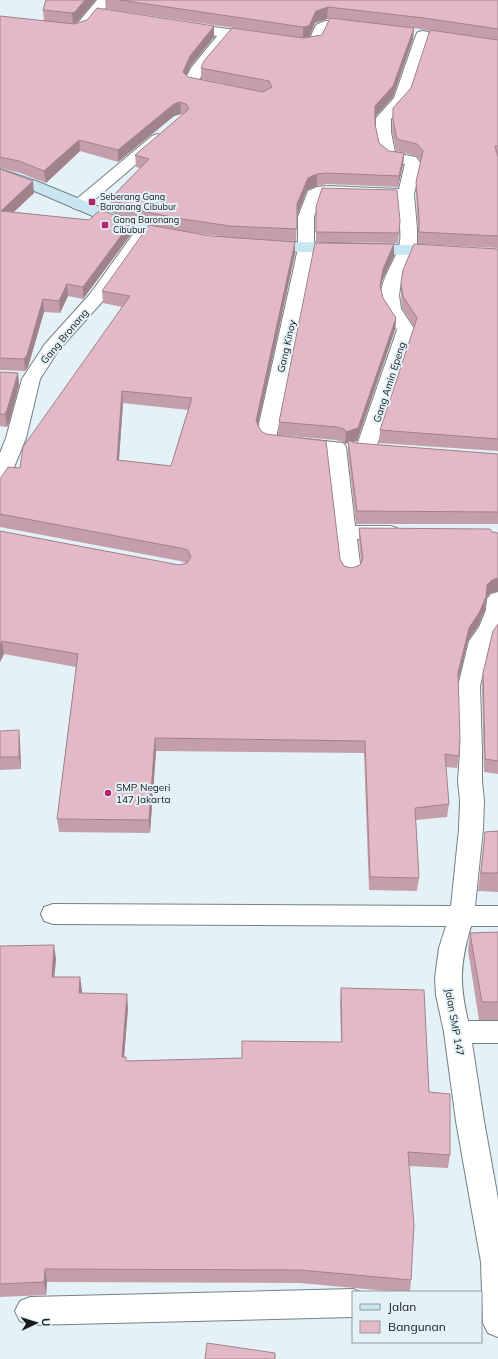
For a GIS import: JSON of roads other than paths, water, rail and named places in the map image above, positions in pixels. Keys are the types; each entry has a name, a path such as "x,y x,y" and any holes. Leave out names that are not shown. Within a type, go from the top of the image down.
{"street":[{"path":"66,30 79,29 104,0"},
{"path":"94,13 109,16"},
{"path":"172,25 303,44 314,43 317,40 321,27 325,25 370,29"},
{"path":"227,33 196,70 191,82 194,84 232,91"},
{"name":"Gang Amin Epeng","path":"366,448 405,333 404,326 395,315 391,305 390,294 394,278 407,250 410,232 406,194 413,162 410,160 395,158 388,154 383,122 384,118 401,99 422,35"},
{"path":"79,205 168,130"},
{"path":"0,174 28,183 79,205 146,230 190,239"},
{"path":"306,248 307,214 314,194 317,192 406,194"},
{"name":"Gang Bronang","path":"0,477 16,438 23,379 96,298 146,230"},
{"path":"250,246 407,250 498,255"},
{"name":"Gang Kinoy","path":"306,248 266,433 269,439 273,441 336,447"},
{"path":"351,572 336,447 388,449"},
{"path":"346,532 410,533"},
{"name":"Jalan SMP 147","path":"492,1308 496,1262 470,1121 457,1032 449,995 448,978 452,948 462,915 472,801 470,781 471,750 469,686 480,641 493,630 498,599"},
{"path":"53,914 498,916"},
{"path":"457,1032 498,1032"},
{"path":"30,1312 352,1304"}],"place":[{"name":"Seberang Gang Baronang Cibubur","path":"92,202"},
{"name":"Gang Baronang Cibubur","path":"105,225"},
{"name":"SMP Negeri 147 Jakarta","path":"108,793"}]}
